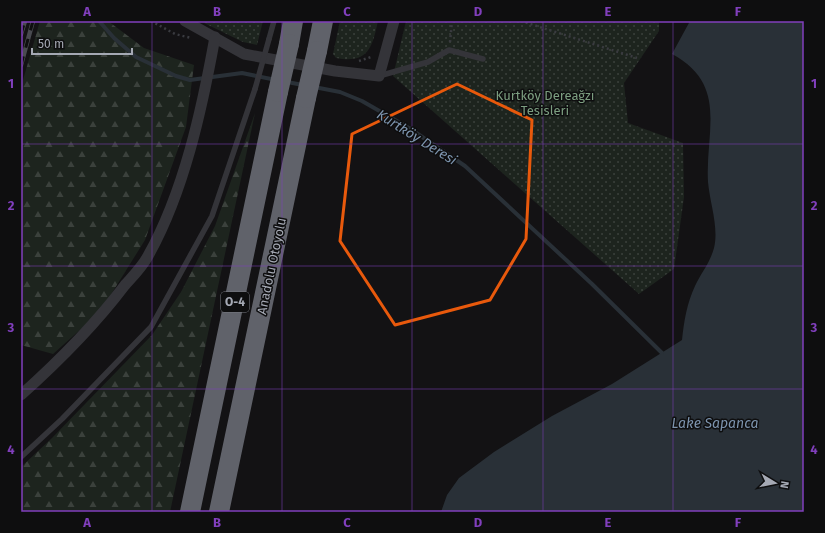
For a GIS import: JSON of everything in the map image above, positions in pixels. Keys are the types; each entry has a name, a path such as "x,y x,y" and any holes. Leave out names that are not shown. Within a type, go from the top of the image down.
{"highway":[{"name":"O-4","path":"190,512 294,21"},
{"name":"Anadolu Otoyolu","path":"220,512 323,21"}],"street":[{"path":"185,21 215,36 244,54 335,71 379,76 394,21"},
{"path":"21,395 68,353 112,303 147,258 171,208 197,123 215,36"}],"lane":[{"path":"21,458 62,419 151,327 212,216 255,90 274,21"},
{"path":"379,76 428,62 449,50 483,59"}],"path":[{"path":"151,21 188,39"},
{"path":"449,50 452,21"},
{"path":"521,21 637,58"},
{"path":"353,62 370,58 373,53"}],"highlighted area":[{"path":"457,84 532,120 526,239 490,300 395,325 340,241 352,134"}],"green space":[{"path":"40,21 108,21 144,48 194,65 186,127 145,240 100,312 53,354 21,345 21,87"},
{"path":"200,21 263,21 257,45 243,42"},
{"path":"340,21 378,21 371,46 362,56 355,59 347,59 336,58 333,54"},
{"name":"Kurtköy Dereağzı Tesisleri","path":"406,21 659,21 659,31 624,83 628,123 683,143 684,197 674,269 639,294 393,76"},
{"path":"255,113 170,512 21,512 21,467 52,438 152,335 181,292 215,226"}],"water":[{"name":"Lake Sapanca","path":"690,21 804,21 804,512 441,512 447,495 459,478 494,452 552,416 612,384 682,340 685,319 692,292 710,258 715,240 715,224 708,182 710,110 708,95 701,80 690,66 672,54"}],"waterway":[{"name":"Kurtköy Deresi","path":"99,21 114,38 136,57 176,76 190,80 242,73 276,80"},
{"name":"Kurtköy Deresi","path":"287,82 303,85"},
{"name":"Kurtköy Deresi","path":"314,87 340,92 362,101 409,128 465,166 592,284 662,353"}],"railway":[{"path":"21,34 25,21"},
{"path":"21,65 33,21"}]}
